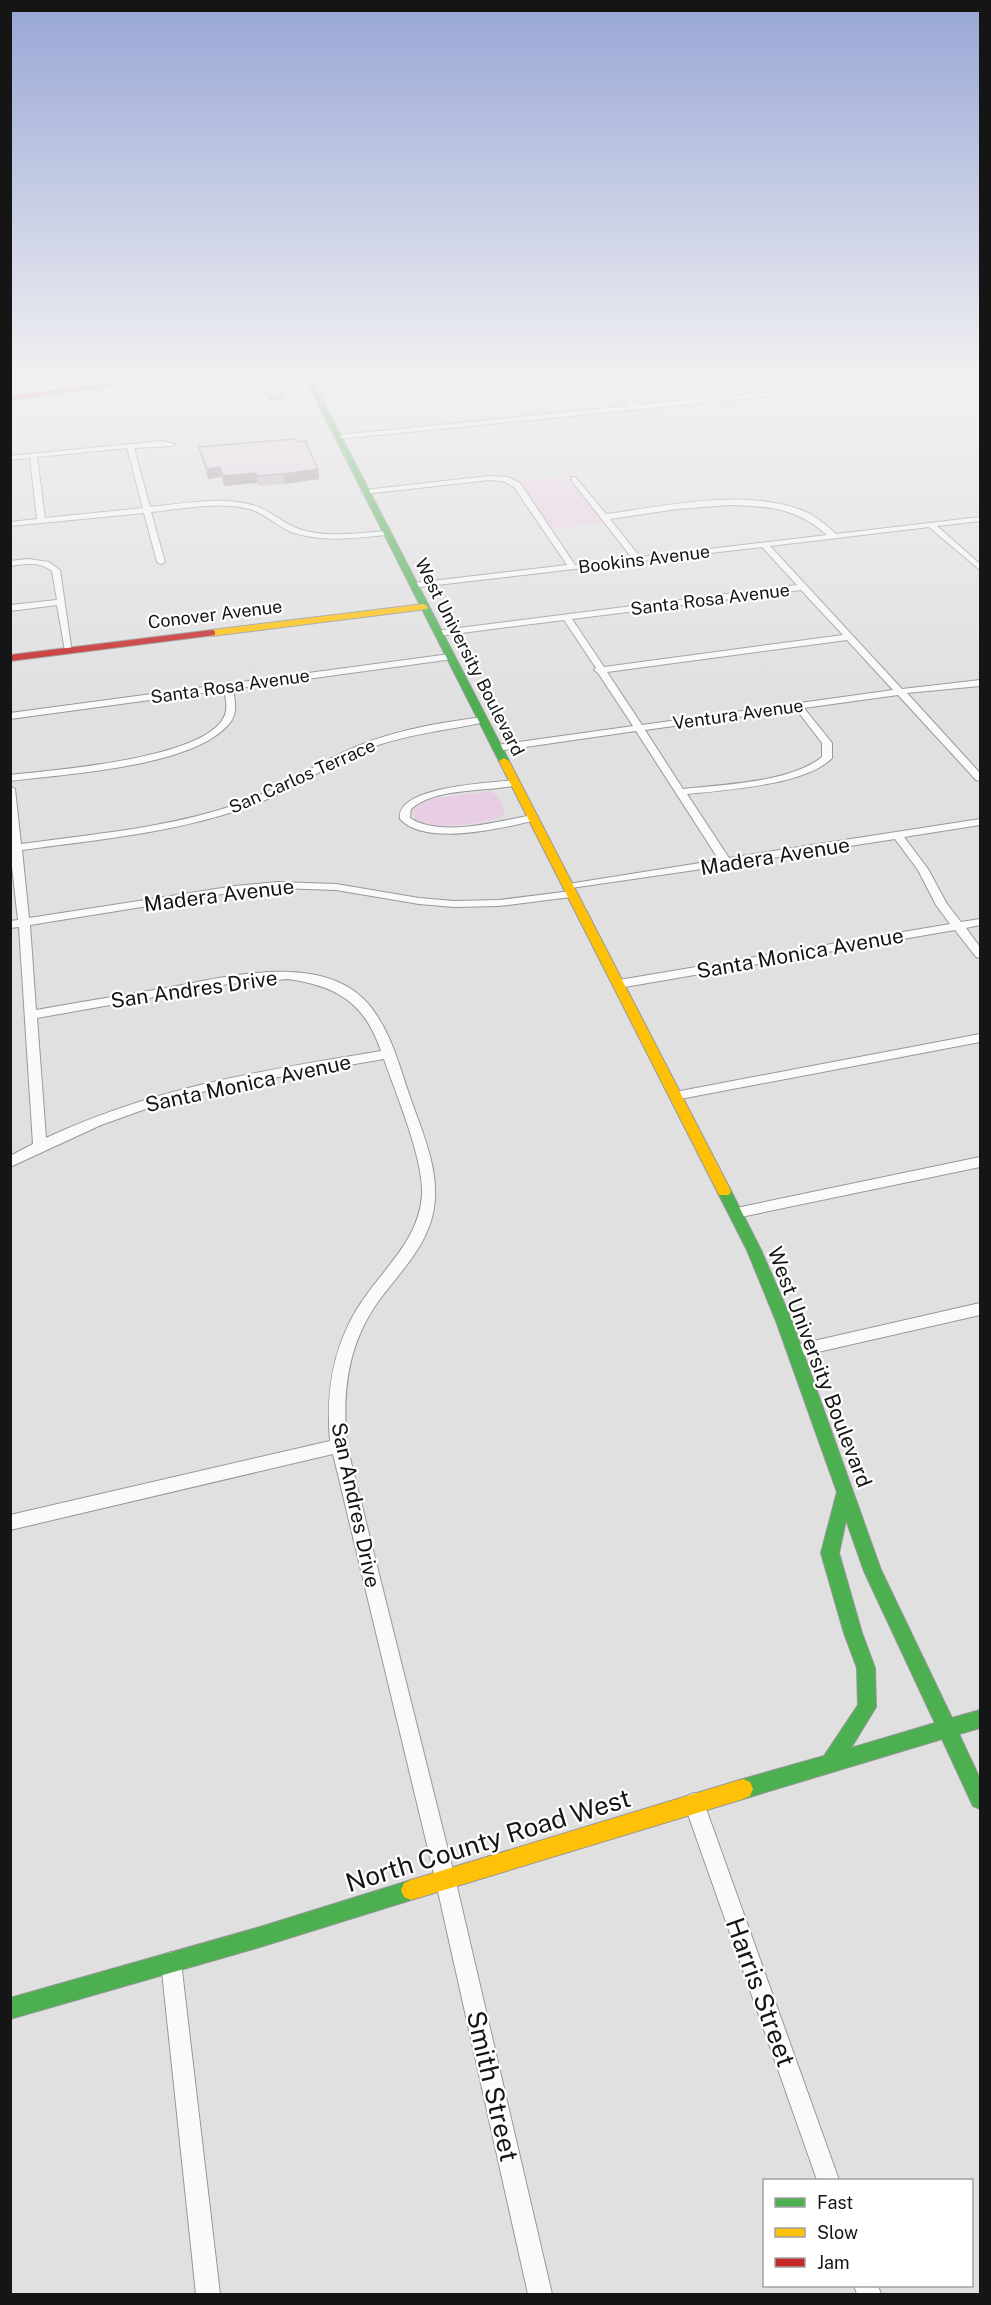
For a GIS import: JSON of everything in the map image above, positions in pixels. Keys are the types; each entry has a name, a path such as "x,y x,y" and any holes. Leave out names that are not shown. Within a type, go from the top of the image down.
{"main road":[{"name":"West University Boulevard","path":"362,486 736,1213 775,1295 860,1538 898,1627 981,1799"},
{"name":"Conover Avenue","path":"10,658 424,607"},
{"path":"831,1762 867,1707 867,1668 853,1633 830,1553 845,1492"},
{"name":"North County Road West","path":"10,2009 260,1937 445,1878 981,1719"}],"street":[{"path":"37,486 41,520"},
{"path":"141,486 161,562"},
{"path":"365,492 432,486"},
{"path":"517,486 573,568"},
{"path":"580,486 638,560"},
{"path":"10,524 201,503 236,504 264,512 284,525 309,534 345,537 386,533"},
{"path":"604,517 709,505 759,504 801,513 835,537"},
{"name":"Bookins Avenue","path":"414,585 981,519"},
{"path":"931,525 981,568"},
{"path":"764,545 981,778"},
{"path":"10,564 38,562 53,567 58,578 69,651"},
{"name":"Santa Rosa Avenue","path":"438,633 803,587"},
{"path":"10,608 61,602"},
{"path":"567,617 599,670 727,864"},
{"path":"599,670 850,637"},
{"name":"Santa Rosa Avenue","path":"10,716 450,657"},
{"name":"Ventura Avenue","path":"497,748 900,692 981,683"},
{"path":"10,778 153,757 191,747 209,738 226,723 232,707 228,686"},
{"path":"680,792 795,774 819,766 827,758 829,748 825,739 798,706"},
{"name":"San Carlos Terrace","path":"15,848 201,818 242,806 370,744 413,731 482,720"},
{"path":"514,783 424,796 408,805 405,809 405,819 419,828 440,831 533,818"},
{"path":"10,789 24,923 40,1147"},
{"name":"Madera Avenue","path":"10,926 278,885 336,887 419,901 454,904 510,902 981,822"},
{"path":"898,836 912,852 942,905 981,954"},
{"name":"Santa Monica Avenue","path":"619,984 981,922"},
{"name":"San Andres Drive","path":"29,1015 253,977 294,975 330,983 355,996 373,1016 426,1165 429,1195 426,1217 417,1240 356,1323 342,1354 336,1387 339,1446 445,1878"},
{"path":"675,1096 981,1038"},
{"name":"Santa Monica Avenue","path":"10,1162 140,1105 179,1094 388,1054"},
{"path":"736,1213 981,1162"},
{"path":"796,1351 981,1309"},
{"path":"10,1523 339,1446"},
{"name":"Harris Street","path":"694,1803 827,2179"},
{"name":"Smith Street","path":"445,1878 540,2295"},
{"path":"171,1962 208,2295"}],"shaded area":[{"path":"516,486 580,486 608,522 547,529"},
{"path":"490,791 497,795 505,812 502,817 470,824 444,826 422,823 414,818 414,809 425,801"}],"traffic: fast":[{"path":"363,486 504,761"},
{"path":"724,1191 754,1250 784,1321 873,1571 980,1799"},
{"path":"831,1762 867,1707 866,1668 853,1633 830,1553 845,1492"},
{"path":"743,1789 980,1719"},
{"path":"10,2009 260,1937 411,1890"}],"traffic: slow":[{"path":"212,633 424,607"},
{"path":"504,761 724,1191"},
{"path":"411,1890 743,1789"}],"traffic: jam":[{"path":"10,658 212,633"}]}
